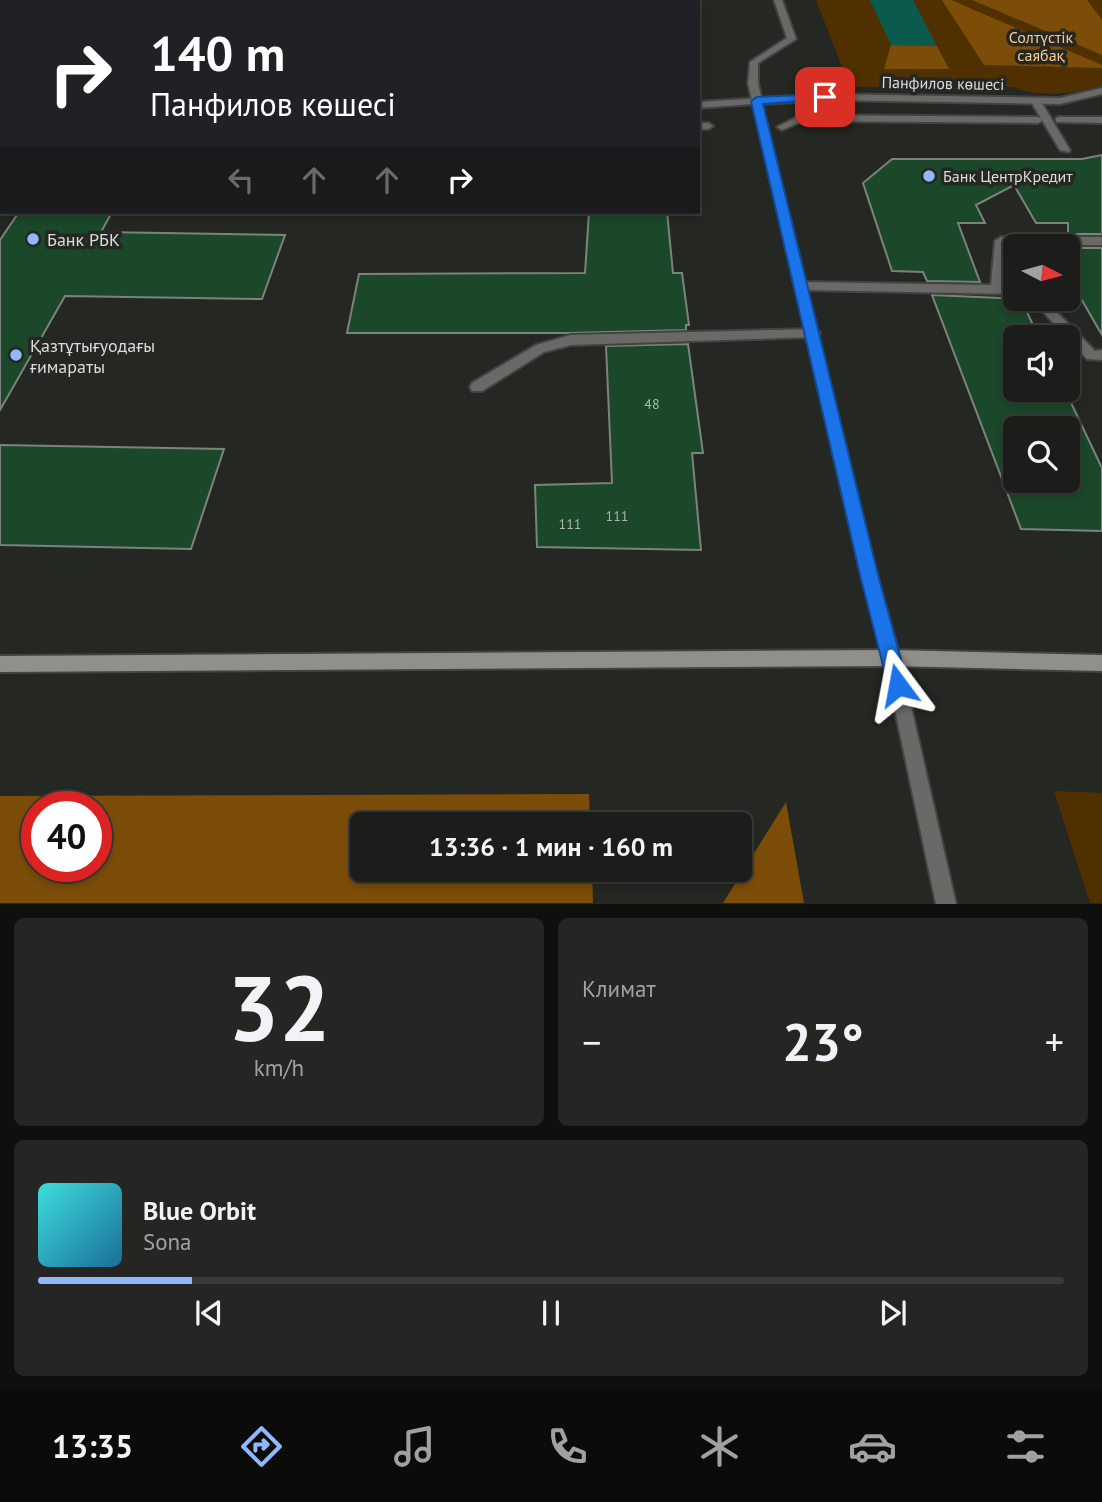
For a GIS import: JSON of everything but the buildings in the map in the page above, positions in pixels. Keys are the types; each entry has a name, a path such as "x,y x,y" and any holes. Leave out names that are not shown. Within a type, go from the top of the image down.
{"main road":[{"path":"0,664 892,658 1102,663"}],"street":[{"path":"778,0 792,39 754,62 757,101 814,333 869,575 892,658 946,904"},
{"name":"Панфилов көшесі","path":"700,105 825,97 1060,101 1102,91"},
{"path":"1035,100 1065,150"},
{"name":"Панфилов көшесі","path":"782,127 801,118 1038,120"},
{"path":"1059,120 1102,120"},
{"path":"996,290 1001,241 1102,241"},
{"path":"802,286 1003,290"},
{"path":"1050,312 1092,356 1102,355"},
{"path":"477,387 540,348 571,340 814,333"}],"green space":[{"name":"Солтүстік саябақ","path":"816,0 1102,0 1102,86 1068,93 1046,94 1013,87 850,87"},
{"path":"942,0 951,0 1102,65 1102,68 984,65"},
{"path":"972,0 1087,0 1102,20 1102,55"},
{"path":"891,45 937,46 949,69 884,69"},
{"path":"1054,791 1102,793 1102,903 1090,903"},
{"path":"589,794 590,812 350,812 350,882 592,882 593,903 0,903 0,796 21,796 21,882 112,882 112,796"},
{"path":"786,802 804,903 723,903 736,882 752,882 752,857"}],"water":[{"path":"870,0 913,0 937,46 891,45"}],"place":[{"name":"Банк ЦентрКредит","path":"929,176"},
{"name":"Банк РБК","path":"33,239"},
{"name":"Қазтұтығуодағы ғимараты","path":"16,355"}],"route":[{"path":"825,97 757,101 869,575 898,685"}]}
